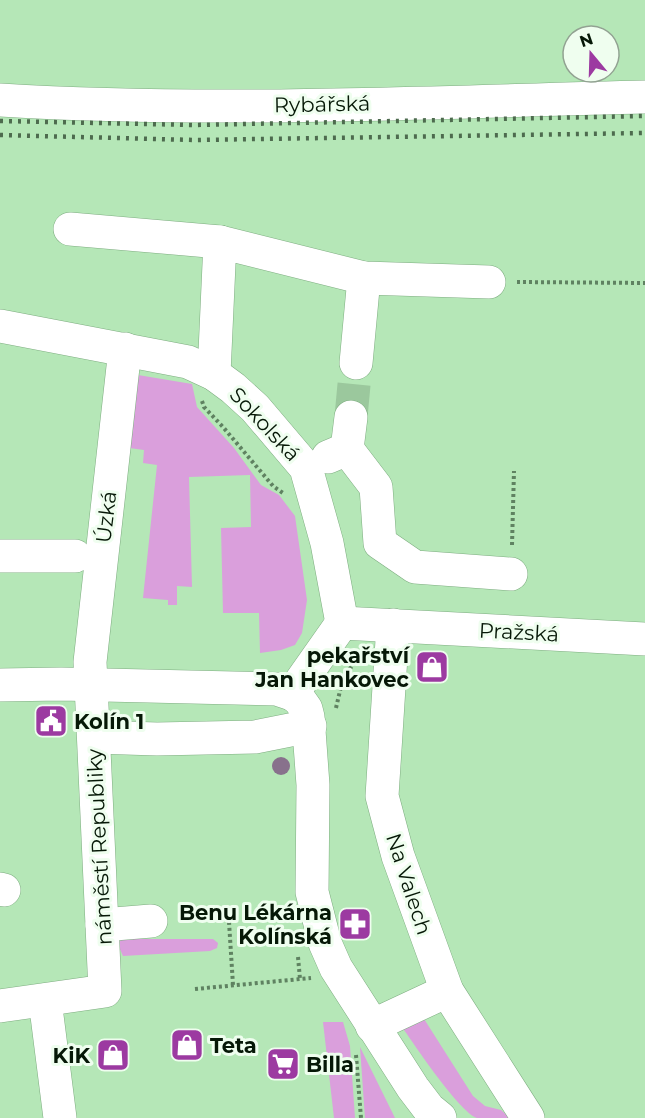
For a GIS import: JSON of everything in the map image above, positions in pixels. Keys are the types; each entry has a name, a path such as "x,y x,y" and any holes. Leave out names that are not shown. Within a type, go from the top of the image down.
{"street":[{"name":"Rybářská","path":"0,100 75,104 273,106 645,97"},
{"path":"70,229 220,242 364,278 489,282"},
{"path":"207,386 220,242"},
{"path":"356,363 364,278"},
{"name":"Sokolská","path":"0,326 188,362 207,386 255,408 306,468 327,543 342,623"},
{"name":"Úzká","path":"91,685 90,662 125,349"},
{"path":"351,417 346,448 376,487 380,543 415,567 511,574"},
{"path":"306,468 346,448"},
{"path":"0,556 75,556"},
{"path":"292,694 342,623"},
{"name":"Pražská","path":"342,623 392,635 645,639"},
{"name":"Na Valech","path":"392,635 382,796 398,856 447,992 528,1118"},
{"path":"0,684 277,689 292,694 306,709 322,720"},
{"name":"náměstí Republiky","path":"45,1000 105,991 91,685"},
{"path":"94,737 157,739 255,737 322,720"},
{"path":"322,720 313,785 312,892 325,943 364,1040 413,1088 433,1115"},
{"path":"102,925 151,921"},
{"path":"364,1040 447,992"},
{"path":"0,1006 45,1000 60,1118"}],"path":[{"path":"489,282 645,283"},
{"path":"207,386 204,407 273,486 291,499"},
{"path":"511,574 514,471"},
{"path":"322,720 354,661 359,655 392,635"},
{"path":"229,922 233,985"},
{"path":"195,989 300,979"},
{"path":"361,1118 364,1040"}],"shaded area":[{"path":"132,374 192,384 197,407 234,448 261,485 279,495 295,516 307,600 302,633 295,645 260,653 259,613 223,613 221,528 251,527 250,475 189,477 192,587 177,586 177,605 168,605 168,600 143,598 157,465 143,463 144,450 122,447"},
{"path":"124,939 213,939 218,943 217,948 210,951 123,956 118,945 119,941"},
{"path":"419,1011 473,1096 485,1106 501,1110 510,1118 477,1118 459,1103 398,1021"},
{"path":"323,1022 343,1022 350,1046 355,1118 334,1118"},
{"path":"360,1047 395,1118 365,1118"}],"tunnel":[{"path":"351,417 356,363"}],"railway":[{"path":"0,121 194,125 645,116"},
{"path":"0,135 195,140 645,133"}],"place":[{"name":"pekařství Jan Hankovec","path":"432,667"},
{"name":"Kolín 1","path":"51,721"},
{"name":"Benu Lékárna Kolínská","path":"355,924"},
{"name":"Teta","path":"187,1045"},
{"name":"KiK","path":"113,1055"},
{"name":"Billa","path":"283,1064"}]}
